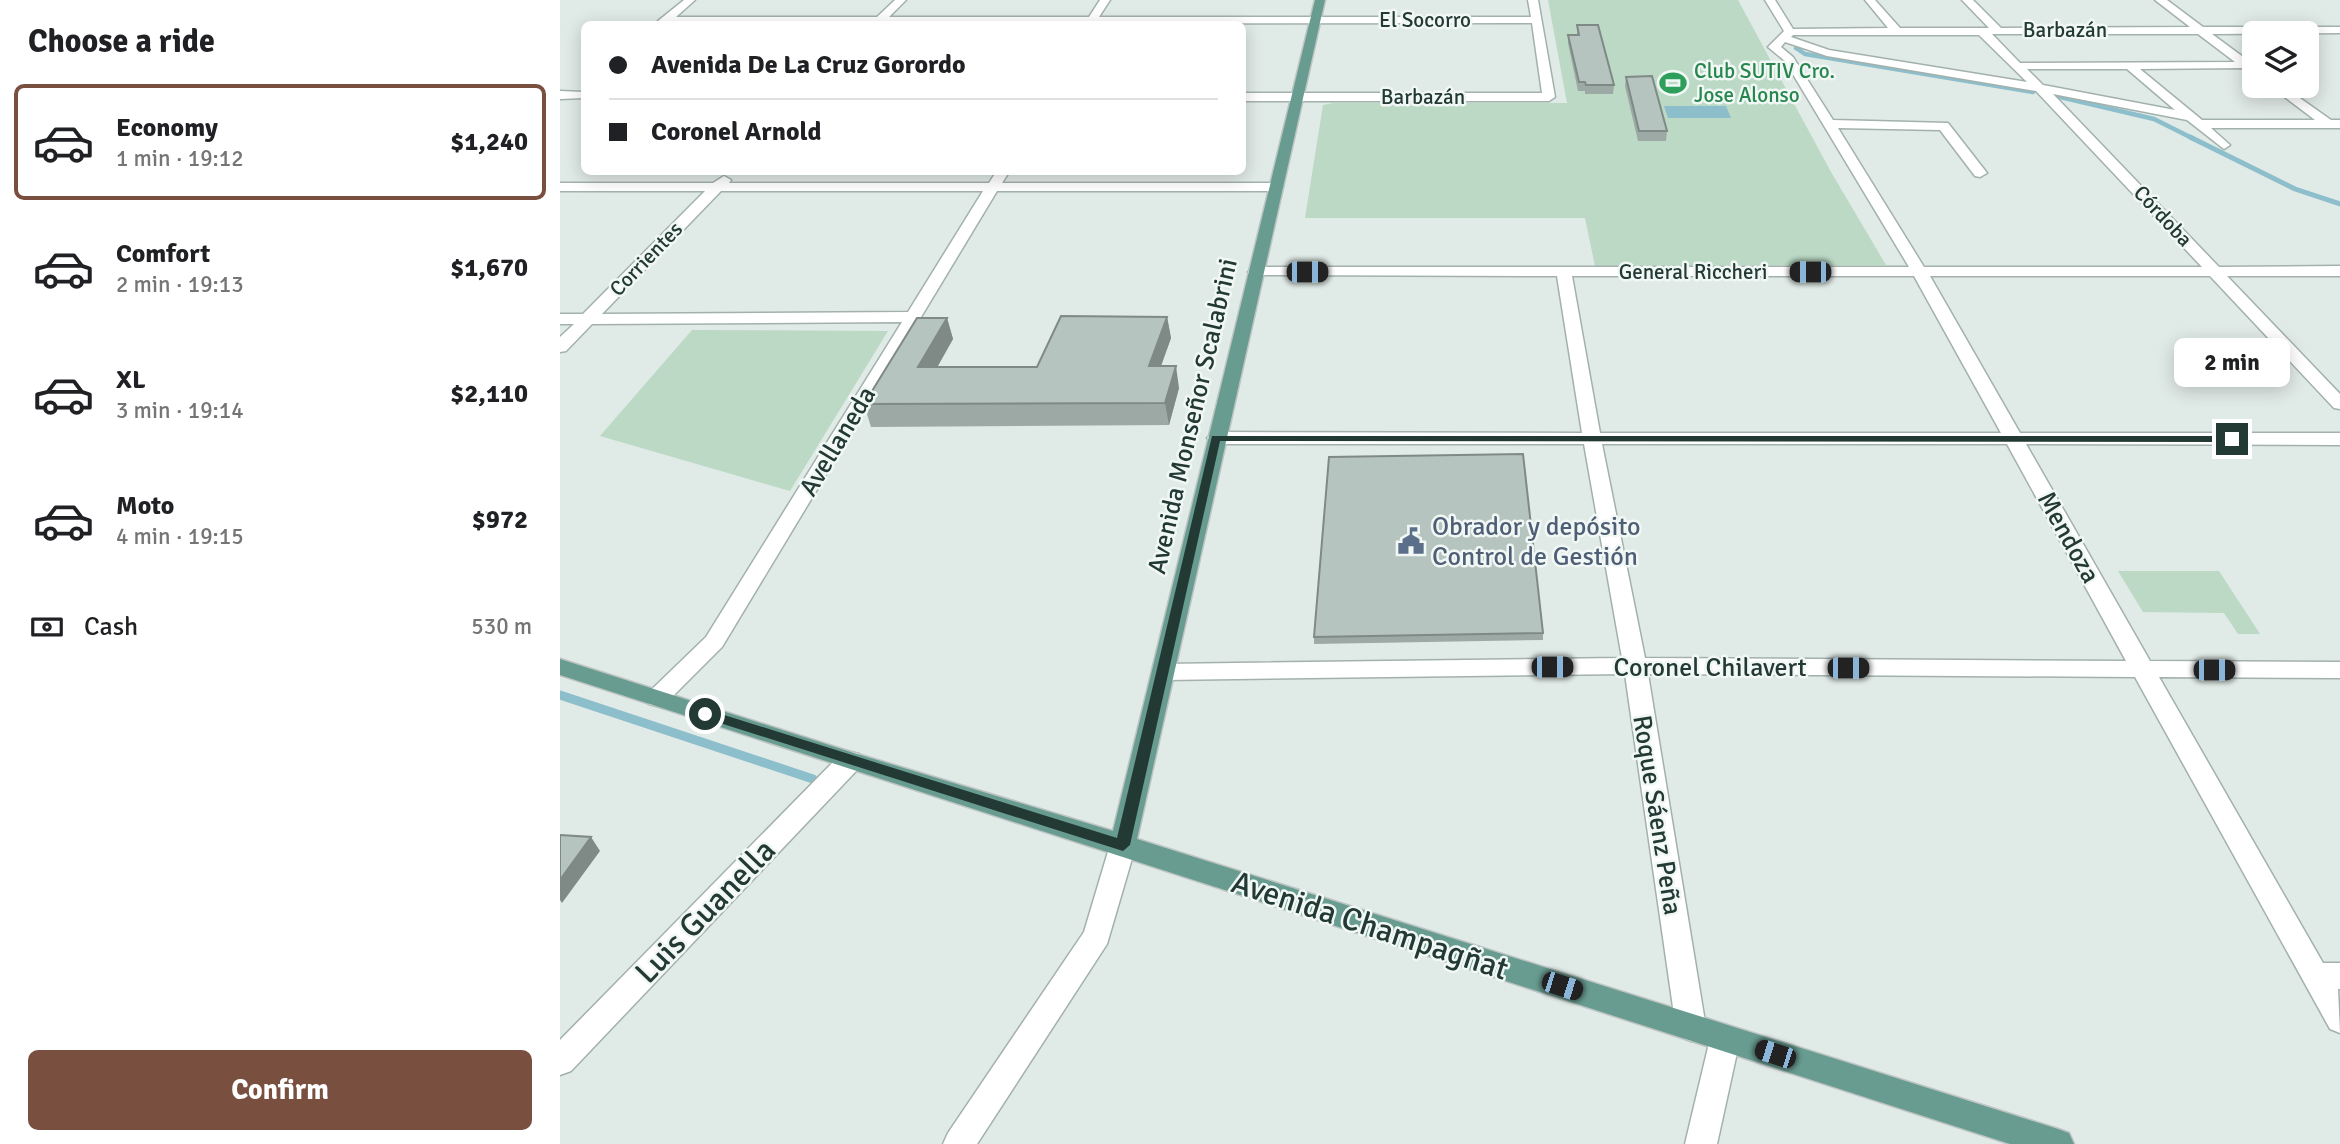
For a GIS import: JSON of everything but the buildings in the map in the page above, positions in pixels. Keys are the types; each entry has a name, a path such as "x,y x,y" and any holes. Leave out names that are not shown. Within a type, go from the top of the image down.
{"main road":[{"name":"Avenida Monseñor Scalabrini","path":"1123,845 1320,0"},
{"name":"Avenida Champagñat","path":"560,667 1726,1039 2023,1138 2058,1144"}],"street":[{"path":"664,21 690,0"},
{"path":"880,21 901,0"},
{"path":"1092,21 1104,0"},
{"path":"1533,0 1536,20"},
{"path":"1770,0 1787,35 1827,53 2040,88 2195,120 2334,124"},
{"path":"1870,0 1896,31"},
{"path":"1967,0 1998,30"},
{"path":"2160,0 2242,61"},
{"name":"El Socorro","path":"1246,21 1536,20"},
{"name":"Barbazán","path":"1246,97 1549,97 1536,20"},
{"name":"Barbazán","path":"1787,35 1998,30 2340,30"},
{"name":"Córdoba","path":"1982,31 2040,88 2340,404"},
{"name":"Mendoza","path":"1787,35 1774,47 1789,59 1919,271 2015,439 2141,670 2328,976 2340,1020"},
{"path":"2018,66 2242,68"},
{"path":"2130,66 2224,145"},
{"path":"563,95 581,84"},
{"path":"563,95 581,95"},
{"path":"2294,98 2334,124 2340,133"},
{"path":"1830,124 1944,126 1980,173"},
{"name":"Corrientes","path":"560,347 730,175"},
{"name":"Avellaneda","path":"657,698 714,642 1000,175"},
{"path":"560,187 1276,187"},
{"name":"General Riccheri","path":"1256,272 2340,271"},
{"name":"Roque Sáenz Peña","path":"1564,272 1635,666 1691,1028"},
{"path":"560,319 913,317"},
{"path":"1216,438 2340,439"},
{"name":"Coronel Chilavert","path":"1164,672 1635,666 2340,670"},
{"name":"Luis Guanella","path":"560,1061 850,761"},
{"path":"959,1144 1097,936 1123,845"},
{"path":"1701,1144 1726,1039"}],"green space":[{"path":"1548,0 1738,0 1831,172 1886,265 1595,266 1585,218 1305,218 1323,105 1567,103"},
{"path":"692,330 888,331 790,491 600,436"},
{"path":"2118,571 2219,571 2260,634 2238,634 2224,613 2143,612"}],"water":[{"path":"1664,106 1726,106 1731,118 1668,118"}],"waterway":[{"path":"1796,48 1805,54 2033,92"},
{"path":"2060,97 2154,119 2190,137"},
{"path":"2190,137 2295,189 2340,204"},
{"path":"2190,137 2194,139"},
{"path":"560,695 813,779"}],"place":[{"name":"Club SUTIV Cro. Jose Alonso","path":"1673,83"},
{"name":"Obrador y depósito Control de Gestión","path":"1411,541"}],"route":[{"path":"705,714 1123,845 1216,438 2232,439"}]}
